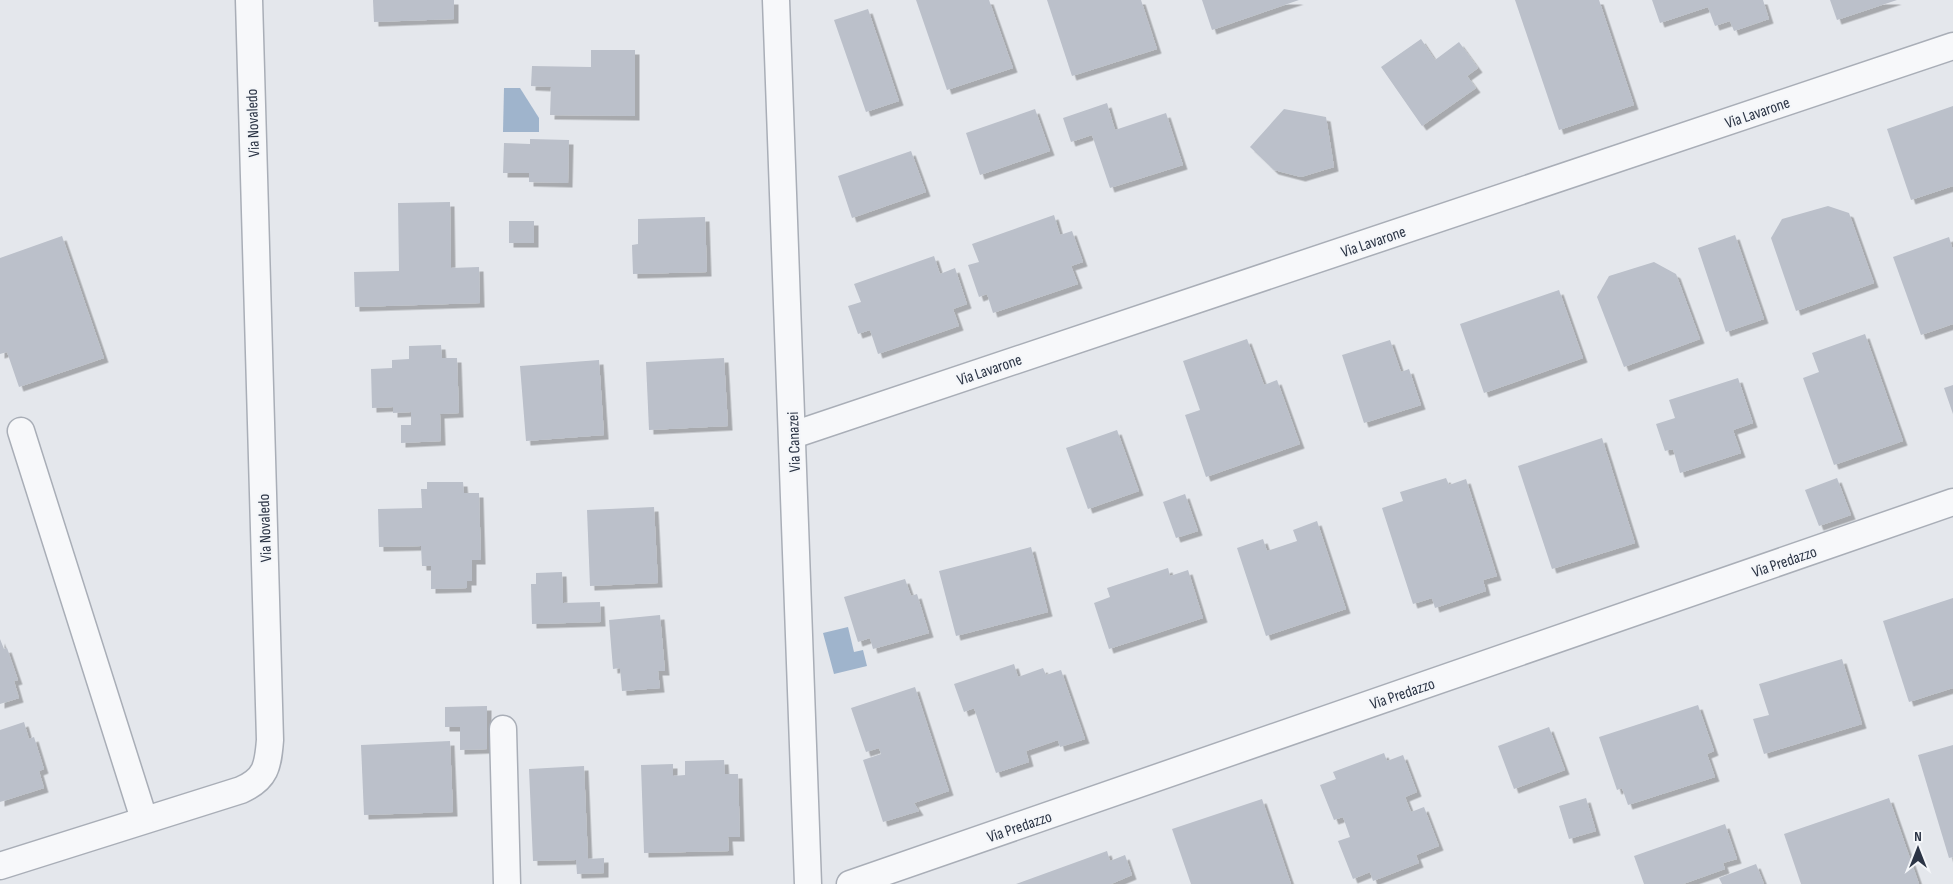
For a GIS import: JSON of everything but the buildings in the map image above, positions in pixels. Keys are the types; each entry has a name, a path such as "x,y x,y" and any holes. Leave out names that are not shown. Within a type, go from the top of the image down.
{"street":[{"name":"Via Novaledo","path":"0,866 248,787 263,774 268,756 249,0"},
{"name":"Via Canazei","path":"776,0 808,884"},
{"name":"Via Lavarone","path":"792,435 1953,46"},
{"path":"21,431 144,820"},
{"name":"Via Predazzo","path":"850,884 1953,502"},
{"path":"503,729 507,884"}],"water":[{"path":"504,88 520,88 539,118 539,132 503,132"},
{"path":"848,627 854,652 863,650 867,666 834,674 823,633"}]}
